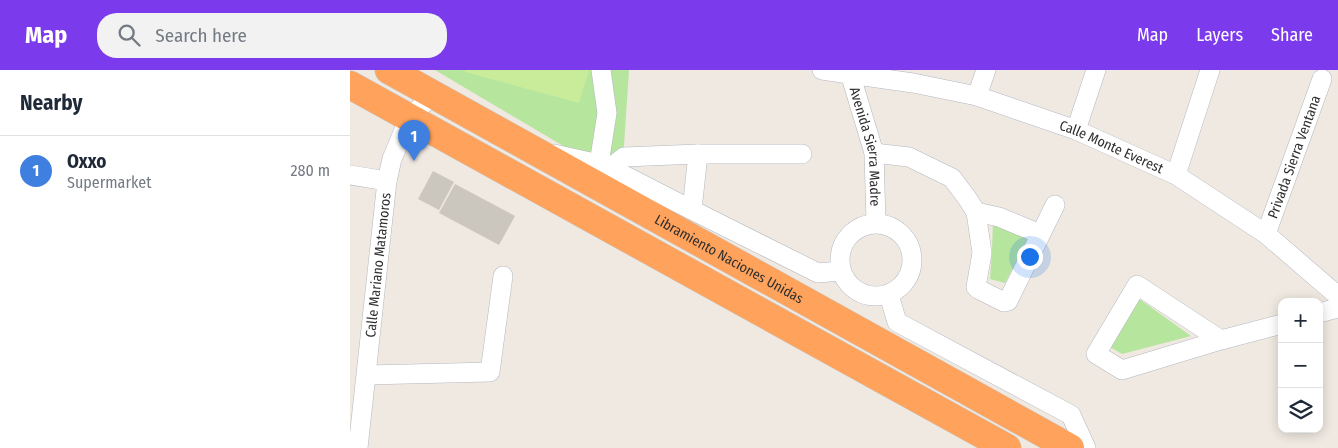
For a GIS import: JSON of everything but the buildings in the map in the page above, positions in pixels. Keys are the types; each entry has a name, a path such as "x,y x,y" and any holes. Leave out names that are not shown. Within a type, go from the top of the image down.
{"highway":[{"name":"Libramiento Naciones Unidas","path":"389,70 536,151 599,174 1070,448"},
{"path":"350,85 1007,448"}],"street":[{"path":"599,174 607,113 600,70"},
{"name":"Calle Monte Everest","path":"822,70 849,72 977,96 1076,130 1176,175 1266,234 1338,296"},
{"path":"977,96 986,70"},
{"path":"1076,130 1096,70"},
{"path":"1176,175 1210,70"},
{"name":"Avenida Sierra Madre","path":"849,72 874,153 876,223"},
{"name":"Privada Sierra Ventana","path":"1266,234 1322,78"},
{"name":"Calle Mariano Matamoros","path":"358,448 361,382 392,159 409,118 433,95"},
{"path":"874,153 909,157 952,178 976,212 982,254 976,287 1004,302 1008,301 1055,206"},
{"path":"599,174 624,157 698,154 802,154"},
{"path":"692,210 698,154"},
{"path":"599,174 692,210 818,273 840,271"},
{"path":"350,175 388,181"},
{"path":"976,212 999,217 1040,234"},
{"path":"876,223 890,226 900,233 908,243 912,255 908,278 900,288 888,295 876,297 863,295 852,289 840,271 839,258 842,246 849,235 860,227 876,223"},
{"path":"361,382 490,372 503,276"},
{"path":"1221,340 1137,284 1096,354 1122,370 1278,325"},
{"path":"888,295 897,322 1071,415 1086,448"},
{"path":"1323,313 1338,308"}],"green space":[{"path":"435,70 629,70 623,160 582,157"},
{"path":"465,70 589,70 579,103 465,72"},
{"path":"993,221 1030,235 1005,283 990,279"},
{"path":"1138,298 1191,336 1122,354 1110,347"}],"place":[{"name":"Oxxo","path":"414,161"}]}
